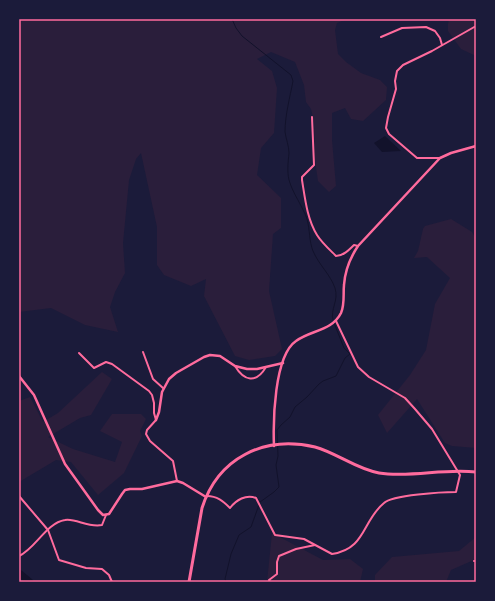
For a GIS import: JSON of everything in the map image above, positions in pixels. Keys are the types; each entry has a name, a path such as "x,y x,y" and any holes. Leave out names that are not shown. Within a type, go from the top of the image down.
{"main road":[{"path":"189,582 202,508 206,496 210,488 228,466 251,450 298,444 316,448 360,467 394,475 457,470 476,472"}],"street":[{"path":"440,158 417,158 389,134 386,128 396,89 395,80 397,71 403,65 476,26"},
{"path":"381,37 402,28 426,27 435,31 440,38 442,45"},
{"path":"312,117 314,165 302,177 307,209 310,218 317,235 336,256 345,253 354,245 358,246"},
{"path":"274,446 273,428 275,395 282,363 289,348 295,341 327,328 336,321 342,311 347,268 350,259 358,246 440,158 451,153 476,146"},
{"path":"19,556 27,551 55,524 67,520 95,526 102,525 106,515 112,511 125,490 130,488 142,489 177,481 184,483 206,496 214,496 222,500 230,508 235,501 252,496 256,498 275,535 304,539 332,554 342,552 352,546 365,531 373,514 384,502 388,500 400,496 456,492 460,475 432,428 405,398 369,377 358,367 336,321"},
{"path":"143,352 153,379 163,388"},
{"path":"79,353 94,368 106,362 112,364 148,391 152,395 156,420"},
{"path":"177,481 173,461 150,441 146,434 147,430 156,420 159,412 163,388 172,376 210,355 220,356 235,366 247,369 257,369 282,363"},
{"path":"235,366 242,376 247,379 253,378 263,372 266,367"},
{"path":"19,376 34,395 65,464 98,510 103,515 106,515"},
{"path":"19,496 48,530 59,560 86,568 102,569 109,575 112,582"},
{"path":"270,582 269,580 277,574 277,562 279,556 296,549 316,545"}],"shaded area":[{"path":"19,19 347,19 337,23 335,30 338,54 361,73 380,80 387,87 386,100 363,121 351,119 345,108 332,113 332,140 336,186 329,192 318,181 315,160 314,122 311,109 306,102 304,85 295,62 271,52 257,59 272,71 277,88 274,133 261,148 257,175 281,198 281,228 273,234 269,291 282,349 275,356 249,360 235,356 204,296 206,279 191,286 164,275 157,265 157,227 141,153 136,159 129,180 123,243 125,273 115,292 110,307 118,332 85,325 51,308 19,312"},
{"path":"449,19 476,19 476,56 461,49 448,31"},
{"path":"385,136 401,151 382,152 374,143"},
{"path":"451,219 472,232 476,239 476,448 452,446 445,443 417,399 387,433 378,415 410,375 426,350 435,304 450,278 427,257 414,258 418,251 423,229 425,226"},
{"path":"102,372 112,379 91,415 80,418 48,437 73,449 115,462 122,442 100,431 112,414 141,414 146,419 140,431 142,436 124,473 98,495 71,462 56,460 19,482 19,401 30,397 43,422 58,413"},
{"path":"272,533 323,560 350,559 363,569 360,582 267,582"},
{"path":"476,537 476,559 451,570 446,582 375,582 375,575 392,557 459,551"}],"waterway":[{"path":"232,19 242,36 291,75 293,81 285,126 289,150 288,177 307,219 313,251 335,288 336,297 332,316 333,320"},
{"path":"226,582 225,579 231,554 239,535 251,527 260,502 279,487 276,465 278,456 277,430 290,417 295,407 319,384 336,376 345,358 350,354 344,348 334,323"},
{"path":"19,573 30,582"}]}
